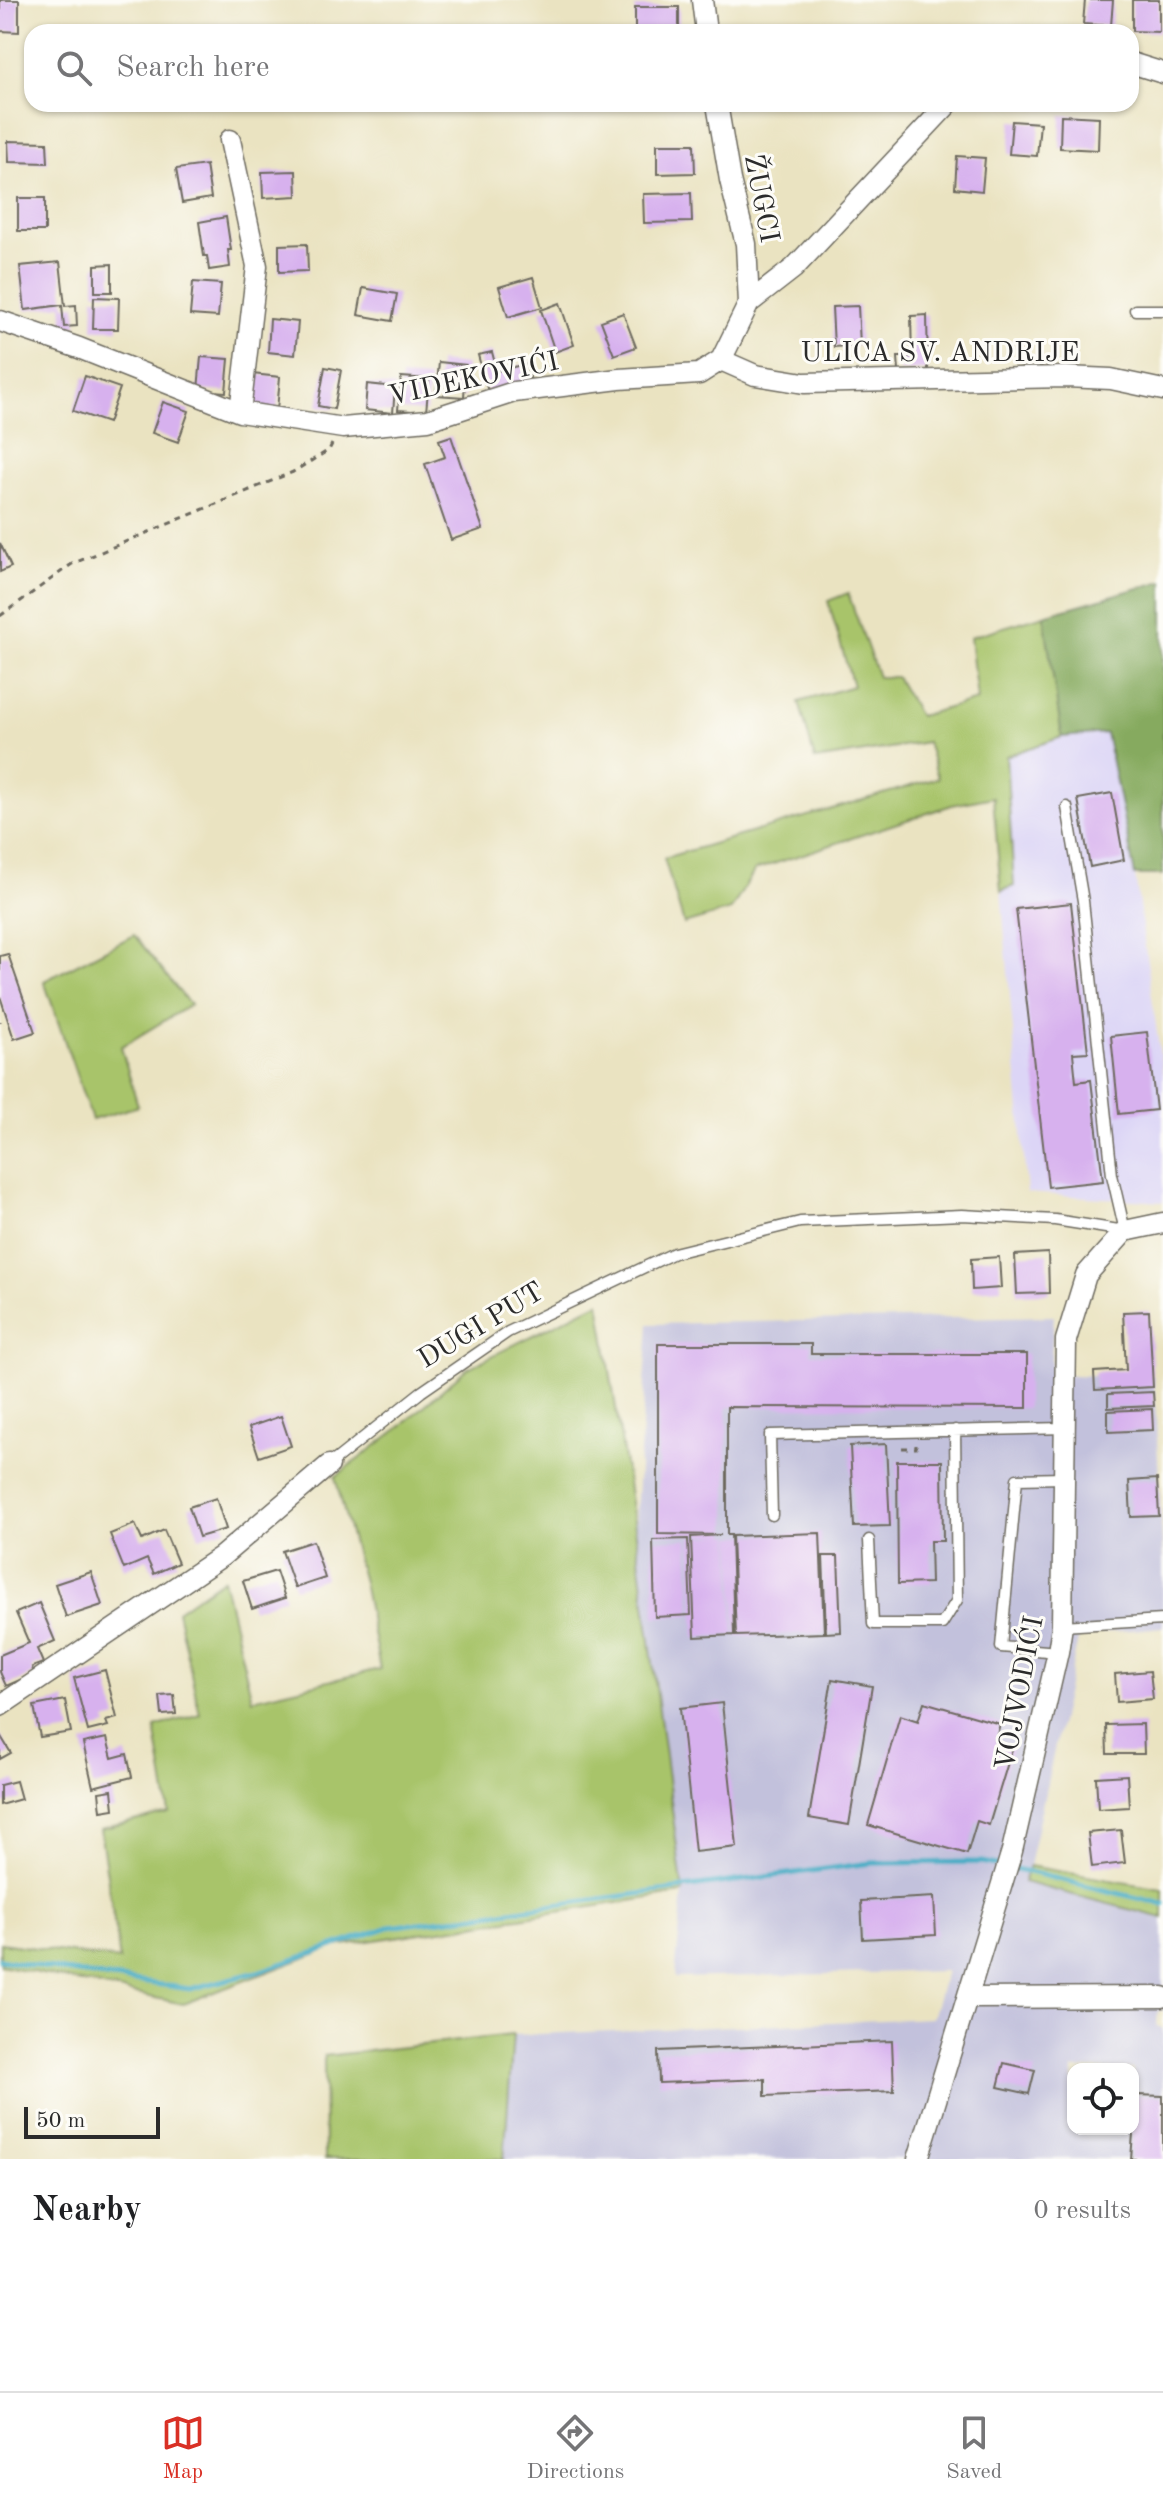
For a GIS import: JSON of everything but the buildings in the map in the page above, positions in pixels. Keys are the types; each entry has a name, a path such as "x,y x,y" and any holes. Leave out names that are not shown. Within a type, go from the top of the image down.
{"street":[{"path":"702,0 705,24"},
{"path":"1139,66 1163,73"},
{"name":"ŽUGCI","path":"718,112 730,180 746,244 749,303"},
{"path":"721,360 749,303 794,268 940,112"},
{"path":"230,140 257,266 240,412"},
{"name":"VIDEKOVIĆI","path":"0,321 79,348 240,412 343,428 428,420 514,392 619,379 699,374 721,360"},
{"name":"ULICA SV. ANDRIJE","path":"721,360 755,375 804,383 1066,377 1111,379 1163,390"},
{"path":"1125,1231 1163,1223"},
{"name":"VOJVODIĆI","path":"918,2159 1004,1881 1058,1652 1062,1626 1066,1340 1086,1275 1125,1231"},
{"name":"DUGI PUT","path":"0,1706 222,1556 329,1465"},
{"path":"968,1998 1163,1997"}],"lane":[{"path":"1135,310 1163,310"},
{"path":"1067,807 1083,901 1112,1175 1125,1231"},
{"name":"DUGI PUT","path":"329,1465 421,1392 508,1332 674,1253 800,1222 962,1215 1055,1220 1125,1231"},
{"path":"772,1515 770,1435 1065,1428"},
{"path":"869,1540 873,1624 942,1624 957,1600 955,1430"},
{"path":"1058,1652 1001,1647 1017,1479 1064,1478"},
{"path":"1062,1626 1163,1620"}],"path":[{"path":"0,616 72,564 293,472 329,450 343,428"}],"shaded area":[{"path":"1106,733 1135,875 1163,1076 1163,1202 1027,1193 1001,891 1014,886 1005,756 1062,737"},
{"path":"1054,1316 1050,1375 1154,1376 1163,1627 1079,1635 1023,1882 1163,1918 1163,2010 1158,2011 1157,2026 1163,2030 1163,2159 504,2159 513,2035 932,2018 946,1971 675,1978 683,1893 635,1527 649,1324"}],"green space":[{"path":"1163,581 1163,875 1135,875 1106,733 1062,737 1044,615"},
{"path":"848,593 878,677 896,677 919,716 977,700 970,637 1044,615 1062,737 1006,756 1014,886 1001,891 993,797 952,805 755,870 731,910 684,924 664,858 938,778 927,742 815,760 799,702 853,686 828,601"},
{"path":"134,935 190,1005 121,1047 138,1106 92,1120 44,981"},
{"path":"599,1302 635,1527 683,1893 336,1946 183,2004 0,1965 0,1943 120,1960 100,1829 169,1813 155,1727 200,1714 177,1611 223,1579 252,1699 380,1669 363,1582 335,1477 398,1429 466,1369"},
{"path":"1029,1866 1163,1889 1163,1918 1023,1882"},
{"path":"513,2035 504,2159 325,2159 324,2056"}],"waterway":[{"path":"0,1959 190,1989 257,1972 389,1927 871,1863 981,1862 1002,1866"},
{"path":"1012,1868 1163,1904"}]}
